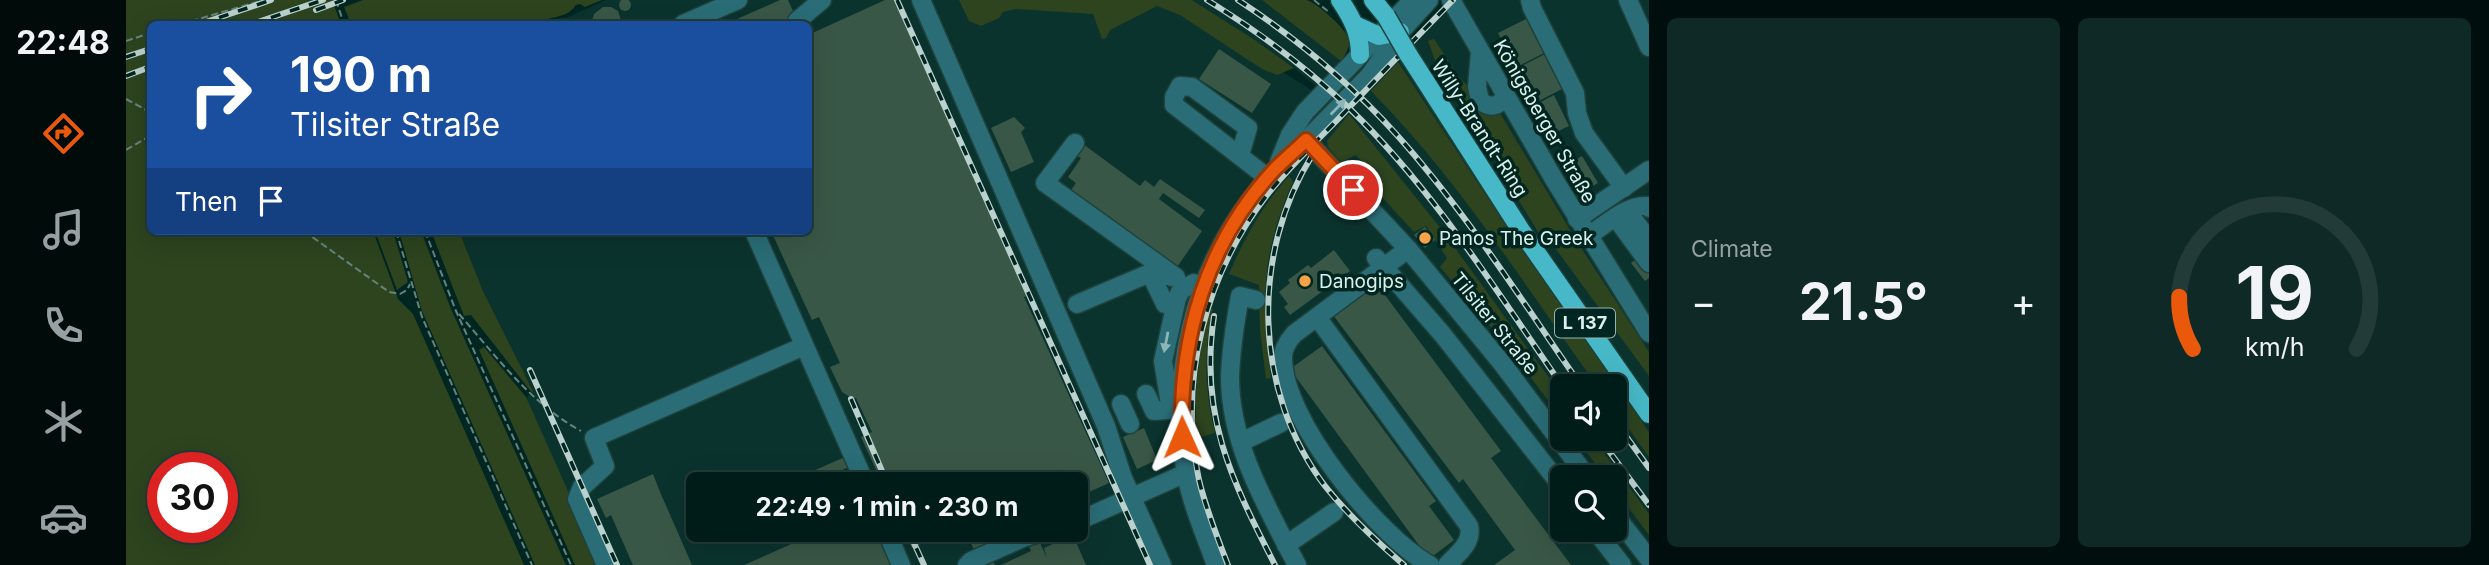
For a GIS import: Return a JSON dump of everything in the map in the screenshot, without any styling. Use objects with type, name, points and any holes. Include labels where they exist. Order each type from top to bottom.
[{"type":"main road","points":[[1340,0],[1355,25],[1360,42],[1360,55]]},
{"type":"main road","name":"Willy-Brandt-Ring","points":[[1373,0],[1384,8],[1408,54],[1522,232],[1649,414]]},
{"type":"main road","points":[[1355,25],[1379,36],[1404,28]]},
{"type":"street","points":[[690,21],[738,0]]},
{"type":"street","points":[[797,21],[822,0]]},
{"type":"street","points":[[921,0],[1106,426],[1132,498],[1162,565]]},
{"type":"street","points":[[1272,173],[1296,126],[1322,94],[1413,0]]},
{"type":"street","points":[[1216,565],[1199,522],[1186,473],[1181,408],[1185,356],[1199,285],[1238,216],[1272,173],[1370,75],[1404,28],[1429,0]]},
{"type":"street","points":[[1530,0],[1574,93],[1584,133],[1624,188]]},
{"type":"street","points":[[1628,0],[1649,47]]},
{"type":"street","points":[[1404,28],[1424,12],[1435,8],[1455,7]]},
{"type":"street","name":"Königsberger Straße","points":[[1455,7],[1480,52],[1477,87],[1480,100],[1490,106],[1496,106],[1505,96],[1577,219],[1648,328]]},
{"type":"street","points":[[1306,140],[1308,117],[1322,94]]},
{"type":"street","name":"Tilsiter Straße","points":[[1306,140],[1408,249],[1479,335],[1578,465]]},
{"type":"street","points":[[1075,143],[1045,183],[1176,277]]},
{"type":"street","points":[[1240,155],[1272,173]]},
{"type":"street","points":[[1577,219],[1649,170]]},
{"type":"street","points":[[1588,236],[1640,205],[1649,208]]},
{"type":"street","points":[[1622,215],[1649,240]]},
{"type":"street","points":[[1622,215],[1649,263]]},
{"type":"street","points":[[756,235],[860,472]]},
{"type":"street","points":[[1408,249],[1380,263],[1294,334],[1284,349],[1284,368],[1309,432],[1333,470],[1388,531],[1430,565]]},
{"type":"street","points":[[1380,263],[1457,353],[1550,471]]},
{"type":"street","points":[[1077,304],[1150,273],[1176,277],[1199,285]]},
{"type":"street","points":[[1150,273],[1165,304],[1174,306]]},
{"type":"street","points":[[1181,408],[1170,404],[1163,375],[1163,360],[1174,306],[1181,290],[1199,285]]},
{"type":"street","points":[[1256,300],[1240,296],[1233,336],[1230,379],[1235,416],[1254,480],[1297,565]]},
{"type":"street","points":[[1317,317],[1469,526],[1471,535],[1467,543],[1447,565]]},
{"type":"street","points":[[1457,353],[1479,335]]},
{"type":"street","points":[[606,565],[577,499],[582,487],[605,467],[594,438],[804,346]]},
{"type":"street","points":[[1146,394],[1154,411],[1181,408]]},
{"type":"street","points":[[1121,404],[1130,424]]},
{"type":"street","points":[[1241,442],[1281,423]]},
{"type":"street","points":[[1088,517],[1186,473]]},
{"type":"street","points":[[1286,545],[1334,512]]},
{"type":"street","points":[[1627,530],[1649,559]]},
{"type":"street","points":[[891,542],[901,565]]},
{"type":"street","points":[[967,565],[1006,542]]},
{"type":"street","points":[[1604,542],[1622,565]]},
{"type":"path","points":[[191,21],[264,0]]},
{"type":"path","points":[[336,0],[343,21]]},
{"type":"path","points":[[126,41],[147,34]]},
{"type":"path","points":[[126,99],[147,110]]},
{"type":"path","points":[[126,150],[147,138]]},
{"type":"path","points":[[310,235],[389,292],[400,294],[407,290],[411,283]]},
{"type":"path","points":[[397,235],[422,317],[532,565]]},
{"type":"path","points":[[427,235],[456,310],[571,565]]},
{"type":"path","points":[[456,310],[534,398],[564,422],[594,438]]},
{"type":"shaded area","points":[[606,0],[1154,0],[1208,26],[1307,87],[1335,115],[1335,102],[1294,68],[1192,0],[1262,0],[1341,60],[1365,85],[1448,0],[1649,0],[1649,565],[600,565],[526,398],[533,391],[483,291],[461,235],[812,235],[812,21],[539,21],[568,17]]},
{"type":"green space","points":[[126,0],[332,0],[340,21],[147,21],[147,235],[374,235],[398,299],[413,314],[524,565],[126,565]]},
{"type":"green space","points":[[363,0],[602,0],[585,7],[576,5],[567,13],[541,21],[350,21],[344,7]]},
{"type":"green space","points":[[959,0],[1192,0],[1294,68],[1277,75],[1262,69],[1180,15],[1157,6],[1110,30],[1106,38],[1102,39],[1093,14],[1016,9],[1003,12],[999,18],[981,26],[969,21]]},
{"type":"green space","points":[[1262,0],[1306,0],[1323,10],[1349,40],[1348,49],[1341,61]]},
{"type":"green space","points":[[1434,39],[1460,78],[1472,90],[1484,112],[1500,113],[1576,240],[1649,352],[1649,376],[1550,241],[1543,240],[1437,66],[1428,41]]},
{"type":"green space","points":[[1398,62],[1514,238],[1609,374],[1589,374],[1462,197],[1434,161],[1371,91]]},
{"type":"green space","points":[[1349,114],[1442,230],[1550,379],[1550,403],[1506,345],[1440,267],[1447,258],[1426,226],[1414,232],[1368,182],[1373,174],[1356,155],[1341,162],[1328,147],[1327,141]]},
{"type":"green space","points":[[1289,176],[1293,182],[1275,232],[1266,278],[1266,325],[1271,378],[1266,379],[1260,330],[1259,285],[1229,274],[1255,222]]},
{"type":"green space","points":[[376,235],[394,235],[408,282],[397,290]]},
{"type":"green space","points":[[400,235],[423,235],[451,309],[566,565],[535,565],[422,311]]},
{"type":"green space","points":[[433,235],[461,235],[483,291],[532,393],[471,315],[464,316]]},
{"type":"green space","points":[[1209,309],[1213,309],[1206,371],[1215,433],[1197,438],[1198,373]]},
{"type":"green space","points":[[484,347],[526,397],[601,565],[575,565],[479,350]]},
{"type":"green space","points":[[1627,400],[1649,432],[1649,457],[1627,427]]},
{"type":"green space","points":[[1586,451],[1603,451],[1613,465],[1596,465]]},
{"type":"green space","points":[[1627,484],[1649,514],[1649,535],[1627,506]]},
{"type":"building","points":[[620,0],[630,0],[630,10],[620,10]]},
{"type":"building","points":[[780,0],[788,0],[798,21],[733,21]]},
{"type":"building","points":[[885,0],[896,0],[1031,294],[1024,297],[1109,483],[1088,493],[1088,472],[877,472],[861,437],[872,432],[856,398],[853,399],[842,392],[830,367],[840,363],[819,317],[812,320],[773,235],[812,235],[812,33]]},
{"type":"building","points":[[603,7],[611,7],[618,11],[621,21],[592,21],[594,14]]},
{"type":"building","points":[[1528,18],[1546,52],[1515,68],[1498,33]]},
{"type":"building","points":[[1219,49],[1271,84],[1252,113],[1199,79]]},
{"type":"building","points":[[1547,53],[1564,88],[1533,104],[1516,69]]},
{"type":"building","points":[[1554,95],[1569,126],[1550,135],[1535,105]]},
{"type":"building","points":[[1014,117],[1025,128],[1021,132],[1034,162],[1011,172],[991,128]]},
{"type":"building","points":[[1083,144],[1140,186],[1145,180],[1154,187],[1160,179],[1205,210],[1199,218],[1163,193],[1159,199],[1202,231],[1175,270],[1069,193],[1076,183],[1068,177],[1081,158],[1075,154]]},
{"type":"building","points":[[1582,156],[1598,183],[1584,191],[1569,163]]},
{"type":"building","name":"Panos The Greek","points":[[1425,227],[1435,240],[1425,248],[1414,235]]},
{"type":"building","points":[[1649,235],[1649,278],[1645,281],[1631,263],[1644,253]]},
{"type":"building","points":[[1334,250],[1350,271],[1290,315],[1284,307],[1288,304],[1279,292],[1290,283],[1288,280],[1308,265],[1311,268]]},
{"type":"building","points":[[1376,283],[1501,451],[1491,458],[1550,537],[1550,542],[1554,542],[1571,565],[1494,565],[1515,550],[1463,479],[1459,483],[1333,315]]},
{"type":"building","points":[[1322,346],[1436,501],[1429,506],[1454,540],[1429,559],[1290,369]]},
{"type":"building","points":[[1144,428],[1157,460],[1137,469],[1123,437]]},
{"type":"building","points":[[845,457],[849,467],[838,472],[811,472]]},
{"type":"building","points":[[653,474],[692,565],[633,565],[611,515],[606,518],[597,499]]},
{"type":"building","points":[[796,542],[883,542],[893,565],[744,565]]},
{"type":"building","points":[[909,542],[925,542],[912,548]]},
{"type":"building","points":[[970,542],[992,542],[985,545],[995,565],[981,565]]},
{"type":"building","points":[[1027,542],[1040,542],[1047,558],[1044,548],[1057,542],[1076,542],[1086,565],[1001,565],[1031,551]]},
{"type":"railway","points":[[209,21],[271,0]]},
{"type":"railway","points":[[261,21],[323,0]]},
{"type":"railway","points":[[316,10],[343,0]]},
{"type":"railway","points":[[897,0],[1150,565]]},
{"type":"railway","points":[[1207,0],[1299,64],[1381,140],[1463,243],[1554,374]]},
{"type":"railway","points":[[1238,0],[1321,62],[1360,96],[1396,134],[1470,226],[1573,374]]},
{"type":"railway","points":[[1228,565],[1202,491],[1193,442],[1195,367],[1213,294],[1227,259],[1245,226],[1267,195],[1453,0]]},
{"type":"railway","points":[[126,57],[147,50]]},
{"type":"railway","points":[[126,76],[147,68]]},
{"type":"railway","points":[[1313,154],[1292,193],[1278,235],[1270,278],[1268,322],[1273,366],[1284,408],[1301,449],[1325,486],[1343,507],[1404,565]]},
{"type":"railway","points":[[1214,316],[1211,385],[1222,445],[1232,475],[1275,565]]},
{"type":"railway","points":[[530,370],[617,565]]},
{"type":"railway","points":[[851,399],[882,472]]},
{"type":"railway","points":[[1627,438],[1649,468]]},
{"type":"railway","points":[[1609,451],[1649,505]]},
{"type":"railway","points":[[913,542],[924,565]]},
{"type":"place","name":"Panos The Greek","points":[[1425,238]]},
{"type":"place","name":"Danogips","points":[[1305,281]]},
{"type":"route","points":[[1182,437],[1182,384],[1191,325],[1211,265],[1238,216],[1276,168],[1306,140],[1353,190]]}]
